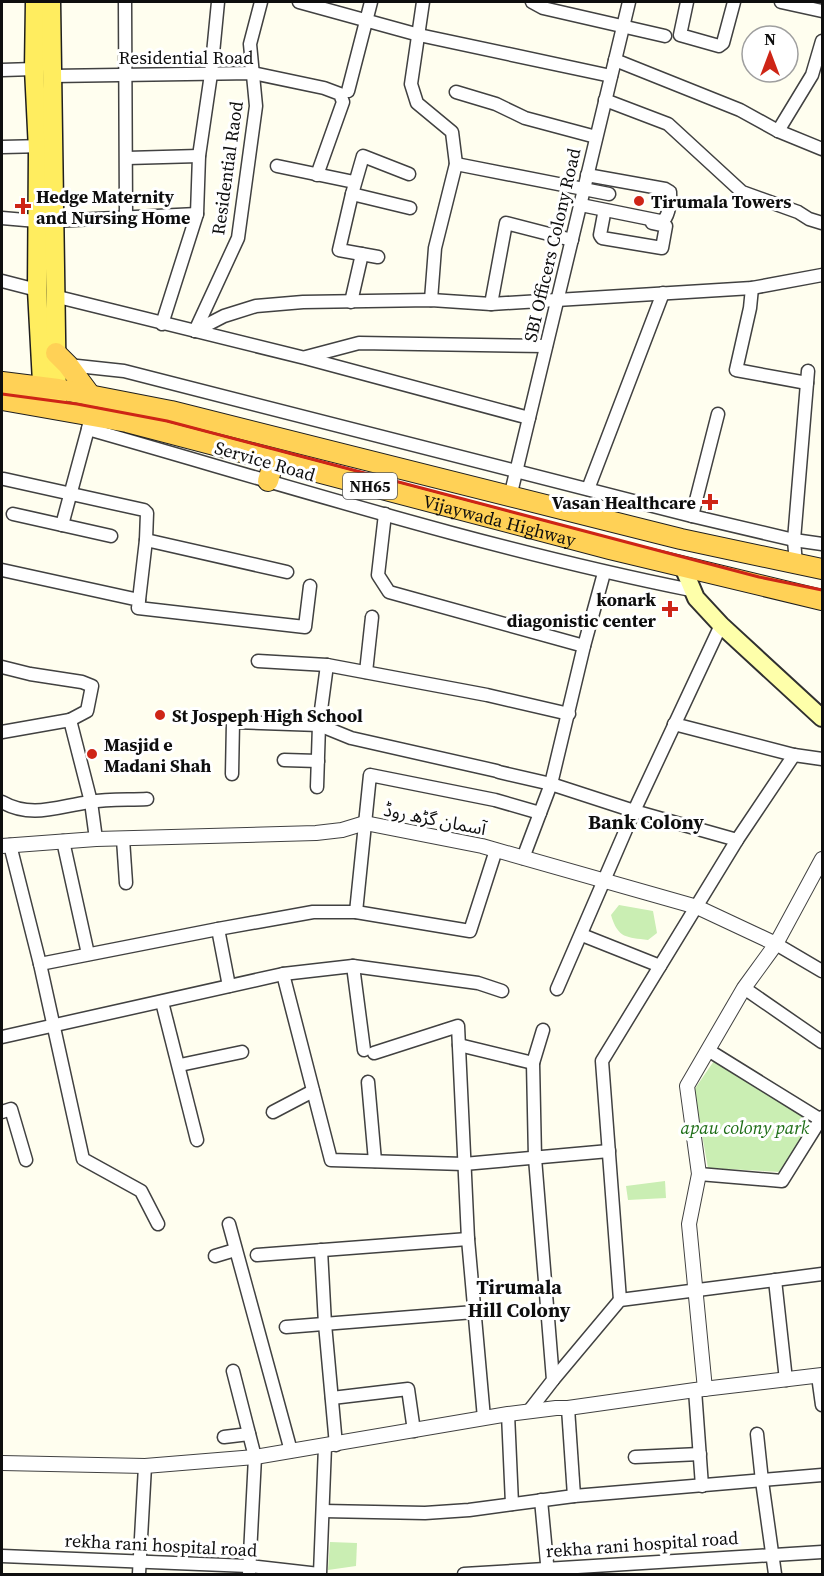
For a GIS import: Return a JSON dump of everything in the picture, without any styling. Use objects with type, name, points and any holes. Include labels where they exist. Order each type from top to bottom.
[{"type":"highway","points":[[62,359],[90,413]]},
{"type":"highway","name":"Vijaywada Highway","points":[[2,382],[90,413],[683,567],[822,600]]},
{"type":"highway","name":"Vijaywada Highway","points":[[2,400],[50,398]]},
{"type":"highway","name":"Vijaywada Highway","points":[[90,413],[171,411],[681,539],[822,569]]},
{"type":"highway","points":[[268,481],[274,460]]},
{"type":"highway","points":[[408,495],[420,474]]},
{"type":"main road","points":[[35,2],[34,69],[45,146]]},
{"type":"main road","points":[[50,398],[62,359],[46,221],[45,146],[52,76],[51,2]]},
{"type":"main road","points":[[46,221],[37,290],[50,398]]},
{"type":"main road","points":[[683,567],[696,598],[721,625],[822,718]]},
{"type":"street","points":[[125,2],[126,218]]},
{"type":"street","name":"Residential Road","points":[[162,324],[197,214],[199,156],[211,74],[218,2]]},
{"type":"street","name":"Residential Raod","points":[[195,332],[238,238],[256,106],[250,44],[261,2]]},
{"type":"street","points":[[299,2],[419,35],[611,76]]},
{"type":"street","points":[[348,91],[371,2]]},
{"type":"street","points":[[423,2],[411,84],[417,103],[452,132],[456,164],[435,248],[431,300]]},
{"type":"street","points":[[532,2],[543,8],[665,36]]},
{"type":"street","name":"SBI Officers Colony Road","points":[[510,496],[629,2]]},
{"type":"street","points":[[687,2],[680,35],[719,46],[723,44],[734,2]]},
{"type":"street","points":[[781,2],[822,11]]},
{"type":"street","points":[[778,131],[817,76],[822,41]]},
{"type":"street","points":[[615,60],[740,110],[778,131],[822,149]]},
{"type":"street","points":[[2,69],[34,69]]},
{"type":"street","name":"Residential Road","points":[[52,76],[253,73],[324,88],[340,94],[343,102],[317,175]]},
{"type":"street","points":[[456,92],[496,104],[525,118],[596,137]]},
{"type":"street","points":[[605,100],[668,124],[742,192],[822,223]]},
{"type":"street","points":[[2,147],[45,146]]},
{"type":"street","points":[[127,158],[199,156]]},
{"type":"street","points":[[378,257],[339,250],[363,156],[409,174]]},
{"type":"street","points":[[456,164],[609,194]]},
{"type":"street","points":[[278,166],[317,175],[410,208]]},
{"type":"street","points":[[587,175],[665,189],[670,192],[667,217],[664,220],[605,212]]},
{"type":"street","points":[[581,207],[605,212],[664,225],[666,228],[663,247],[602,238],[600,235],[605,212],[609,194],[612,179]]},
{"type":"street","points":[[2,218],[46,221],[197,214]]},
{"type":"street","points":[[491,304],[506,223],[572,240]]},
{"type":"street","points":[[351,302],[362,254]]},
{"type":"street","points":[[195,332],[224,316],[256,306],[303,302],[431,300],[491,304],[752,288],[822,275]]},
{"type":"street","points":[[2,281],[37,290]]},
{"type":"street","points":[[752,288],[750,308],[736,370],[807,377],[794,540],[796,564]]},
{"type":"street","points":[[588,489],[663,293]]},
{"type":"street","points":[[54,296],[195,332],[306,357],[529,418]]},
{"type":"street","points":[[306,357],[359,344],[546,346]]},
{"type":"street","points":[[62,359],[124,371],[692,516],[794,540],[822,544]]},
{"type":"street","points":[[63,525],[90,413]]},
{"type":"street","name":"Service Road","points":[[90,413],[268,481],[604,573],[691,590]]},
{"type":"street","points":[[692,516],[718,414]]},
{"type":"street","points":[[4,479],[144,510],[148,515],[138,608],[305,627],[310,586]]},
{"type":"street","points":[[13,514],[111,536]]},
{"type":"street","points":[[385,514],[378,574],[389,592],[584,646]]},
{"type":"street","points":[[146,540],[287,572]]},
{"type":"street","points":[[2,570],[139,600]]},
{"type":"street","points":[[523,858],[551,784],[604,573]]},
{"type":"street","points":[[366,672],[372,617]]},
{"type":"street","points":[[557,989],[634,811],[721,625]]},
{"type":"street","points":[[258,661],[327,665],[487,695],[569,714]]},
{"type":"street","points":[[317,787],[319,725],[327,665]]},
{"type":"street","points":[[2,667],[30,674],[82,681],[92,686],[87,711],[70,720],[2,732]]},
{"type":"street","points":[[70,720],[91,802],[96,839]]},
{"type":"street","points":[[232,774],[233,722],[319,725],[351,738],[551,784],[634,811],[737,840]]},
{"type":"street","points":[[674,724],[794,755],[822,759]]},
{"type":"street","points":[[620,1300],[602,1061],[737,840],[794,755]]},
{"type":"street","points":[[284,760],[318,761]]},
{"type":"street","points":[[356,912],[370,776],[495,800],[540,813]]},
{"type":"street","points":[[2,802],[10,807],[45,812],[91,802],[147,799]]},
{"type":"street","name":"آسمان گڑھ روڈ","points":[[6,845],[96,839],[316,833],[342,830],[365,823],[482,846],[697,907],[776,944]]},
{"type":"street","points":[[123,839],[126,883]]},
{"type":"street","points":[[63,841],[88,954]]},
{"type":"street","points":[[6,845],[40,964],[83,1159],[141,1191],[158,1224]]},
{"type":"street","points":[[40,964],[314,912],[356,912],[470,931],[496,850]]},
{"type":"street","points":[[702,1486],[700,1390],[689,1224],[699,1174],[687,1086],[744,988],[776,944],[822,860]]},
{"type":"street","points":[[218,929],[229,986]]},
{"type":"street","points":[[582,935],[660,966]]},
{"type":"street","points":[[776,944],[822,971]]},
{"type":"street","points":[[2,1037],[283,974],[353,966],[478,982],[502,991]]},
{"type":"street","points":[[353,966],[369,1052],[458,1026],[468,1239],[484,1418]]},
{"type":"street","points":[[283,974],[331,1160],[464,1164],[609,1151]]},
{"type":"street","points":[[744,988],[822,1042]]},
{"type":"street","points":[[162,1002],[180,1065],[197,1140]]},
{"type":"street","points":[[543,1030],[533,1063],[535,1158],[553,1380]]},
{"type":"street","points":[[459,1045],[533,1063]]},
{"type":"street","points":[[699,1174],[782,1181],[822,1119],[708,1050]]},
{"type":"street","points":[[180,1065],[242,1052]]},
{"type":"street","points":[[368,1082],[375,1161]]},
{"type":"street","points":[[273,1112],[313,1091]]},
{"type":"street","points":[[2,1112],[11,1109],[26,1160]]},
{"type":"street","points":[[229,1224],[291,1451]]},
{"type":"street","points":[[257,1255],[468,1239]]},
{"type":"street","points":[[215,1256],[235,1250]]},
{"type":"street","points":[[319,1575],[322,1511],[331,1445],[332,1398],[321,1250]]},
{"type":"street","points":[[529,1411],[620,1300],[822,1274]]},
{"type":"street","points":[[775,1280],[786,1380]]},
{"type":"street","points":[[286,1328],[474,1312]]},
{"type":"street","points":[[233,1371],[255,1457],[249,1570]]},
{"type":"street","points":[[2,1463],[145,1466],[255,1457],[508,1414],[820,1376],[822,1405]]},
{"type":"street","points":[[332,1398],[408,1389],[414,1431]]},
{"type":"street","points":[[568,1408],[574,1496]]},
{"type":"street","points":[[508,1414],[513,1504]]},
{"type":"street","points":[[224,1437],[249,1434]]},
{"type":"street","points":[[757,1434],[776,1575]]},
{"type":"street","points":[[635,1457],[700,1454]]},
{"type":"street","points":[[139,1575],[145,1466]]},
{"type":"street","points":[[322,1511],[425,1513],[469,1510],[574,1496],[822,1475]]},
{"type":"street","points":[[541,1500],[548,1571]]},
{"type":"street","name":"rekha rani hospital road","points":[[464,1575],[622,1569],[774,1554],[822,1552]]},
{"type":"street","name":"rekha rani hospital road","points":[[2,1557],[140,1561],[319,1575]]},
{"type":"green space","points":[[619,905],[653,911],[657,933],[648,940],[620,933],[611,915]]},
{"type":"green space","name":"apau colony park","points":[[716,1058],[814,1121],[781,1172],[708,1168],[694,1090]]},
{"type":"green space","points":[[665,1181],[666,1198],[628,1200],[626,1186]]},
{"type":"green space","points":[[330,1542],[357,1543],[356,1566],[328,1570]]},
{"type":"railway","points":[[2,394],[77,404],[167,421],[759,577],[822,590]]},
{"type":"place","name":"Tirumala Towers","points":[[639,201]]},
{"type":"place","name":"Hedge Maternity and Nursing Home","points":[[23,206]]},
{"type":"place","name":"Vasan Healthcare","points":[[710,502]]},
{"type":"place","name":"konark diagonistic center","points":[[670,609]]},
{"type":"place","name":"St Jospeph High School","points":[[160,715]]},
{"type":"place","name":"Masjid e Madani Shah","points":[[92,754]]},
{"type":"district","name":"Bank Colony","points":[[646,822]]},
{"type":"district","name":"Tirumala Hill Colony","points":[[519,1298]]}]
